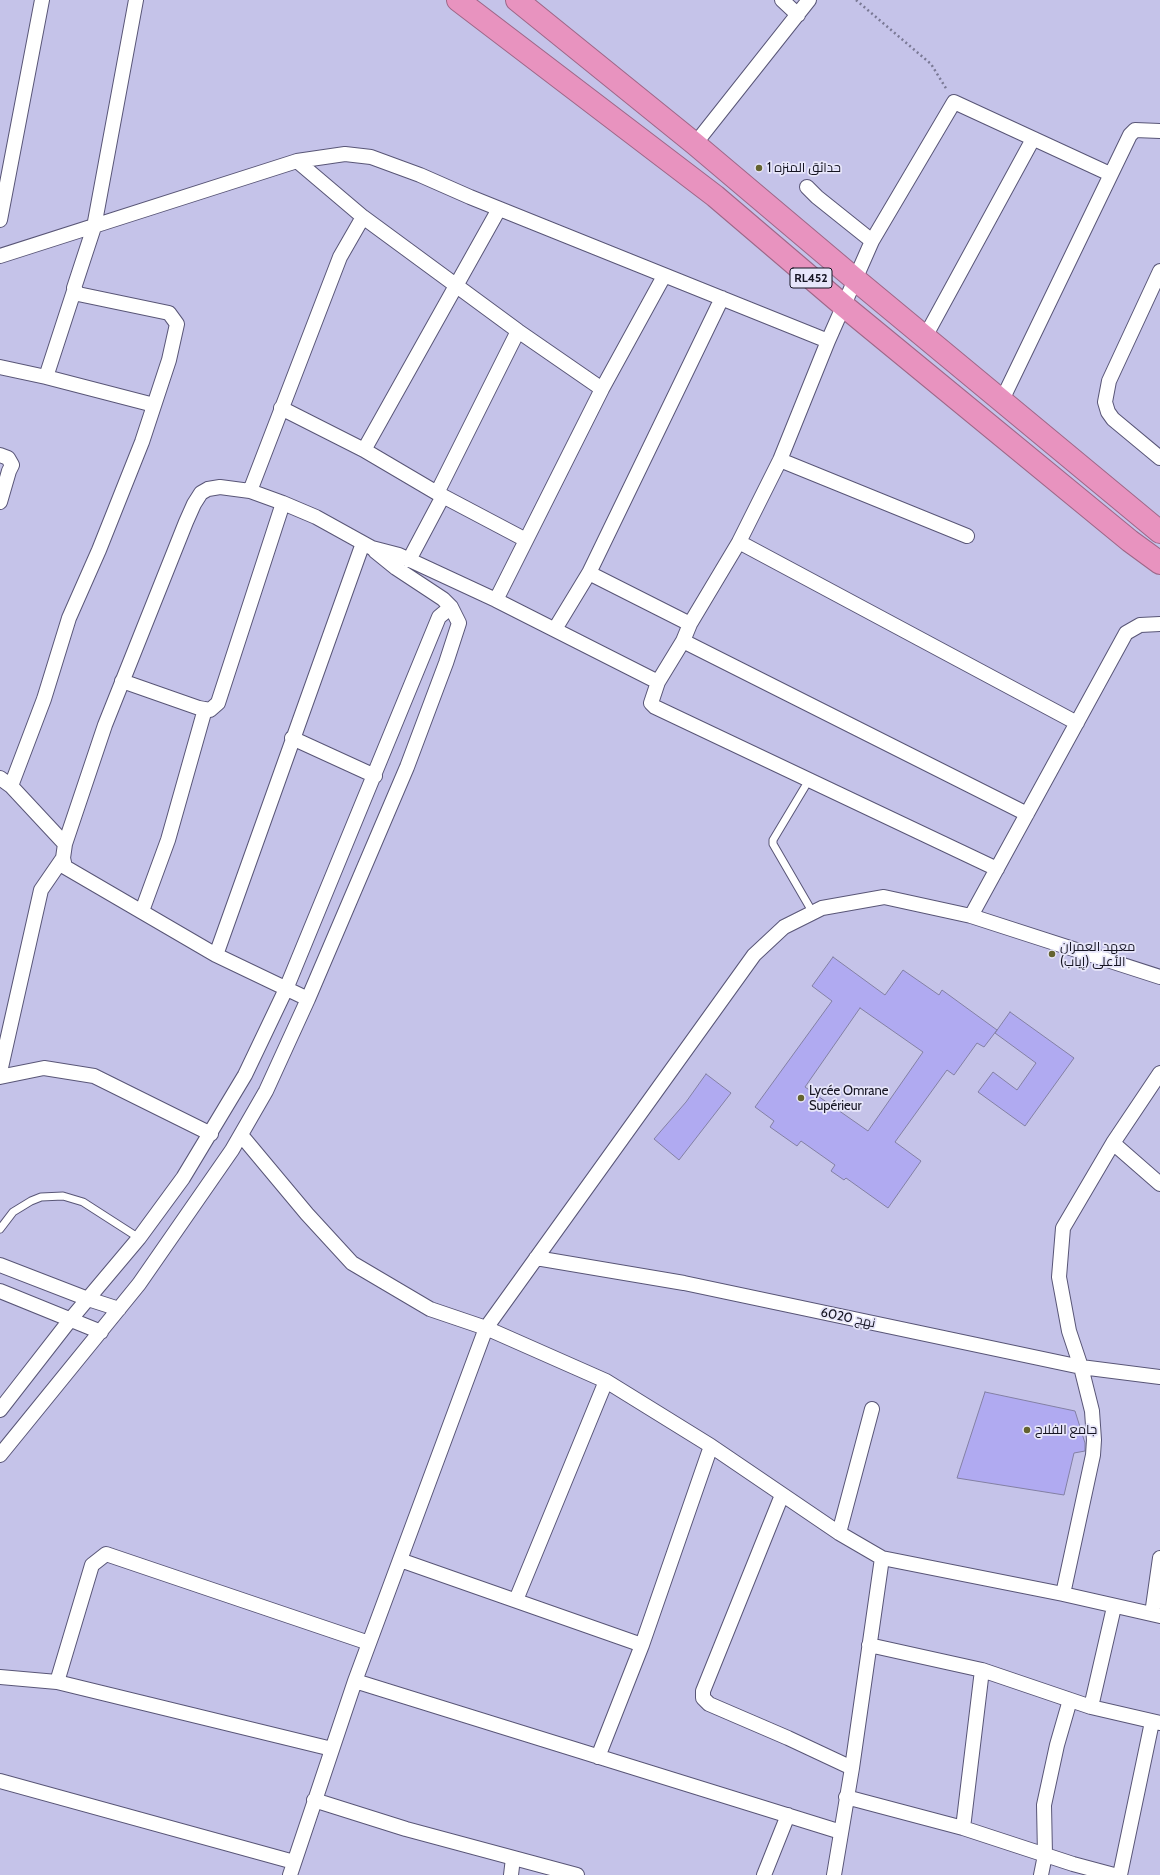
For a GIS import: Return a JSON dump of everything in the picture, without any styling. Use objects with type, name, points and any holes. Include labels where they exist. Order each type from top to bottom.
[{"type":"highway","name":"RL452","points":[[458,0],[715,196],[844,306],[1130,541],[1160,563]]},
{"type":"highway","name":"RL452","points":[[520,2],[695,144],[925,337],[1158,526]]},
{"type":"street","points":[[0,220],[42,0]]},
{"type":"street","points":[[46,377],[94,227],[136,0]]},
{"type":"street","points":[[782,0],[798,15]]},
{"type":"street","points":[[695,144],[809,0]]},
{"type":"street","points":[[997,869],[653,706],[651,703],[658,682],[683,641],[690,624],[739,542],[780,460],[828,341],[872,241],[954,102],[1110,174]]},
{"type":"street","points":[[1002,400],[1130,135],[1135,130],[1160,131]]},
{"type":"street","points":[[925,337],[1033,139]]},
{"type":"street","points":[[0,256],[297,161],[345,154],[371,157],[420,175],[499,209],[828,341]]},
{"type":"street","points":[[297,161],[363,217],[455,286],[602,388]]},
{"type":"street","points":[[807,187],[817,197],[872,241]]},
{"type":"street","points":[[364,450],[499,209]]},
{"type":"street","points":[[250,491],[340,257],[363,217]]},
{"type":"street","points":[[1160,271],[1109,382],[1105,402],[1108,412],[1114,419],[1160,458]]},
{"type":"street","points":[[496,600],[602,388],[664,276]]},
{"type":"street","points":[[65,844],[5,782],[44,699],[69,618],[108,529],[142,442],[169,360],[177,324],[169,313],[78,294],[74,291]]},
{"type":"street","points":[[555,629],[589,574],[722,298]]},
{"type":"street","points":[[409,560],[518,331]]},
{"type":"street","points":[[0,367],[46,377],[154,405]]},
{"type":"street","points":[[281,408],[364,450],[440,495],[526,540]]},
{"type":"street","points":[[0,455],[8,458],[12,465],[9,470],[0,502]]},
{"type":"street","points":[[780,460],[967,536]]},
{"type":"street","points":[[0,1455],[120,1309],[201,1197],[241,1135],[266,1091],[308,999],[407,767],[446,663],[459,623],[451,607],[443,599],[396,568],[368,545],[316,516],[250,491],[220,487],[208,489],[201,493],[194,504],[104,725],[65,844],[63,858],[65,867],[216,955],[308,999]]},
{"type":"street","points":[[122,681],[205,709],[210,710],[218,703],[283,503]]},
{"type":"street","points":[[739,542],[1077,723]]},
{"type":"street","points":[[368,545],[399,555],[496,600],[658,682]]},
{"type":"street","points":[[216,955],[292,738],[368,545]]},
{"type":"street","points":[[589,574],[690,624]]},
{"type":"street","points":[[0,1410],[70,1320],[139,1238],[183,1178],[211,1134],[245,1075],[286,989],[375,776],[439,617],[451,607]]},
{"type":"street","points":[[971,916],[1126,633],[1140,625],[1160,624]]},
{"type":"street","points":[[683,641],[1027,814]]},
{"type":"street","points":[[142,911],[168,840],[205,709]]},
{"type":"street","points":[[292,738],[375,776]]},
{"type":"street","points":[[0,1072],[41,890],[63,858]]},
{"type":"street","points":[[0,1781],[292,1868],[355,1681],[486,1328],[754,955],[784,927],[822,908],[884,897],[971,916],[1160,977]]},
{"type":"street","points":[[0,1077],[44,1068],[94,1076],[211,1134]]},
{"type":"street","points":[[1063,1594],[1093,1455],[1092,1411],[1081,1366],[1069,1332],[1058,1277],[1063,1228],[1113,1143],[1160,1073]]},
{"type":"street","points":[[241,1135],[307,1214],[352,1263],[430,1309],[486,1328],[606,1381],[711,1446],[839,1533],[882,1558],[1063,1594],[1114,1607],[1156,1615],[1160,1558]]},
{"type":"street","points":[[1113,1143],[1160,1184]]},
{"type":"street","name":"نهج 6020","points":[[536,1258],[684,1283],[1081,1366],[1160,1377]]},
{"type":"street","points":[[0,1265],[88,1299],[120,1309]]},
{"type":"street","points":[[0,1291],[101,1332]]},
{"type":"street","points":[[516,1600],[606,1381]]},
{"type":"street","points":[[839,1533],[872,1409]]},
{"type":"street","points":[[598,1757],[642,1645],[711,1446]]},
{"type":"street","points":[[782,1495],[703,1691],[703,1698],[709,1704],[788,1738],[852,1768]]},
{"type":"street","points":[[57,1682],[92,1565],[106,1554],[369,1643]]},
{"type":"street","points":[[834,1875],[852,1768],[882,1558]]},
{"type":"street","points":[[400,1560],[642,1645]]},
{"type":"street","points":[[1091,1707],[1114,1607]]},
{"type":"street","points":[[869,1645],[982,1670],[1091,1707],[1156,1722],[1120,1875]]},
{"type":"street","points":[[963,1828],[982,1670]]},
{"type":"street","points":[[0,1678],[57,1682],[332,1749]]},
{"type":"street","points":[[355,1681],[841,1832]]},
{"type":"street","points":[[1041,1875],[1045,1854],[1044,1805],[1057,1745],[1070,1700]]},
{"type":"street","points":[[846,1797],[963,1828],[1114,1875]]},
{"type":"street","points":[[314,1800],[406,1829],[577,1875]]},
{"type":"street","points":[[764,1875],[788,1815]]},
{"type":"street","points":[[511,1875],[513,1858]]},
{"type":"lane","points":[[809,780],[773,840],[773,844],[813,913]]},
{"type":"lane","points":[[0,1229],[13,1212],[26,1204],[41,1198],[63,1196],[83,1202],[139,1238]]},
{"type":"path","points":[[856,0],[931,64],[954,102]]},
{"type":"building","points":[[833,957],[885,995],[903,970],[939,995],[942,990],[997,1030],[984,1047],[977,1043],[954,1075],[947,1070],[895,1142],[921,1161],[888,1208],[846,1178],[844,1180],[831,1171],[835,1165],[801,1141],[797,1146],[770,1127],[774,1121],[755,1107],[832,1001],[812,986]],"holes":[[[860,1008],[923,1052],[868,1131],[805,1087]]]},
{"type":"building","points":[[1010,1012],[1074,1058],[1025,1126],[978,1092],[993,1072],[1017,1090],[1036,1063],[995,1033]]},
{"type":"building","points":[[706,1074],[731,1093],[679,1160],[654,1139],[686,1102]]},
{"type":"building","name":"جامع الفلاح","points":[[985,1392],[1075,1411],[1085,1443],[1085,1451],[1074,1453],[1064,1495],[957,1478]]},
{"type":"place","name":"حدائق المنزه 1","points":[[759,168]]},
{"type":"place","name":"معهد العمران الأعلى (إياب)","points":[[1052,954]]},
{"type":"place","name":"Lycée Omrane Supérieur","points":[[801,1098]]},
{"type":"place","name":"جامع الفلاح","points":[[1027,1430]]}]
